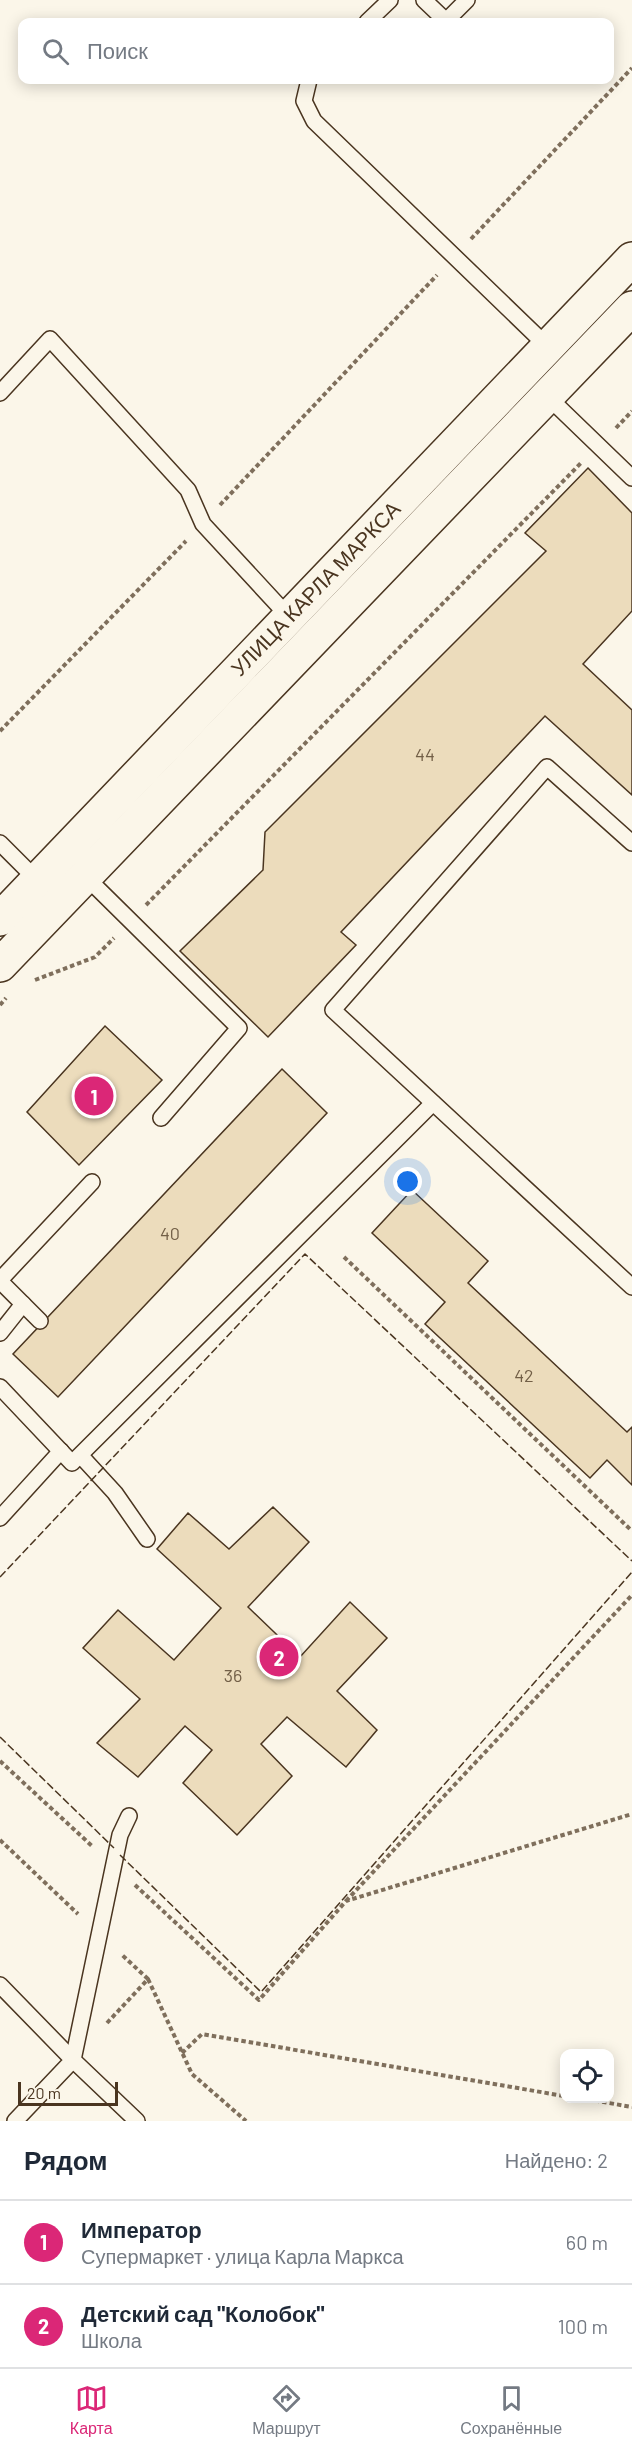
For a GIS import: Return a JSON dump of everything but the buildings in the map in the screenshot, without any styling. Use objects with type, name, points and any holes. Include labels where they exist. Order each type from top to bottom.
[{"type":"street","name":"УЛИЦА КАРЛА МАРКСА","points":[[0,919],[632,259]]},
{"type":"street","name":"УЛИЦА КАРЛА МАРКСА","points":[[6,979],[85,876],[632,308]]},
{"type":"lane","points":[[371,18],[390,0]]},
{"type":"lane","points":[[424,0],[443,18]]},
{"type":"lane","points":[[449,18],[466,0]]},
{"type":"lane","points":[[308,84],[304,101],[314,121],[548,347]]},
{"type":"lane","points":[[0,393],[50,339],[188,490],[203,524],[289,617]]},
{"type":"lane","points":[[546,395],[632,478]]},
{"type":"lane","points":[[632,843],[547,766],[333,1010],[632,1287]]},
{"type":"lane","points":[[0,843],[37,880]]},
{"type":"lane","points":[[85,876],[239,1028],[161,1118]]},
{"type":"lane","points":[[0,1387],[72,1463],[433,1103]]},
{"type":"lane","points":[[40,1321],[0,1281],[92,1182]]},
{"type":"lane","points":[[0,1333],[24,1304]]},
{"type":"lane","points":[[0,1518],[61,1451]]},
{"type":"lane","points":[[81,1456],[115,1492],[147,1539]]},
{"type":"lane","points":[[15,2121],[73,2060],[113,1865],[120,1835],[129,1816]]},
{"type":"lane","points":[[0,1985],[137,2121]]},
{"type":"path","points":[[0,731],[203,524],[632,68]]},
{"type":"path","points":[[29,982],[95,957],[599,444]]},
{"type":"path","points":[[0,1005],[6,979]]},
{"type":"path","points":[[344,1257],[632,1531]]},
{"type":"path","points":[[0,1761],[260,2000],[346,1901],[632,1595]]},
{"type":"path","points":[[346,1901],[632,1814]]},
{"type":"path","points":[[148,1979],[192,2074],[246,2121]]},
{"type":"path","points":[[182,2053],[202,2034],[560,2095]]},
{"type":"path","points":[[609,2103],[632,2107]]},
{"type":"fence","points":[[0,1577],[305,1254],[632,1561]]},
{"type":"fence","points":[[120,1855],[261,1992],[632,1572]]},
{"type":"fence","points":[[0,1737],[114,1848]]},
{"type":"place","name":"Император","points":[[94,1096]]},
{"type":"place","name":"Детский сад \"Колобок\"","points":[[279,1657]]}]
